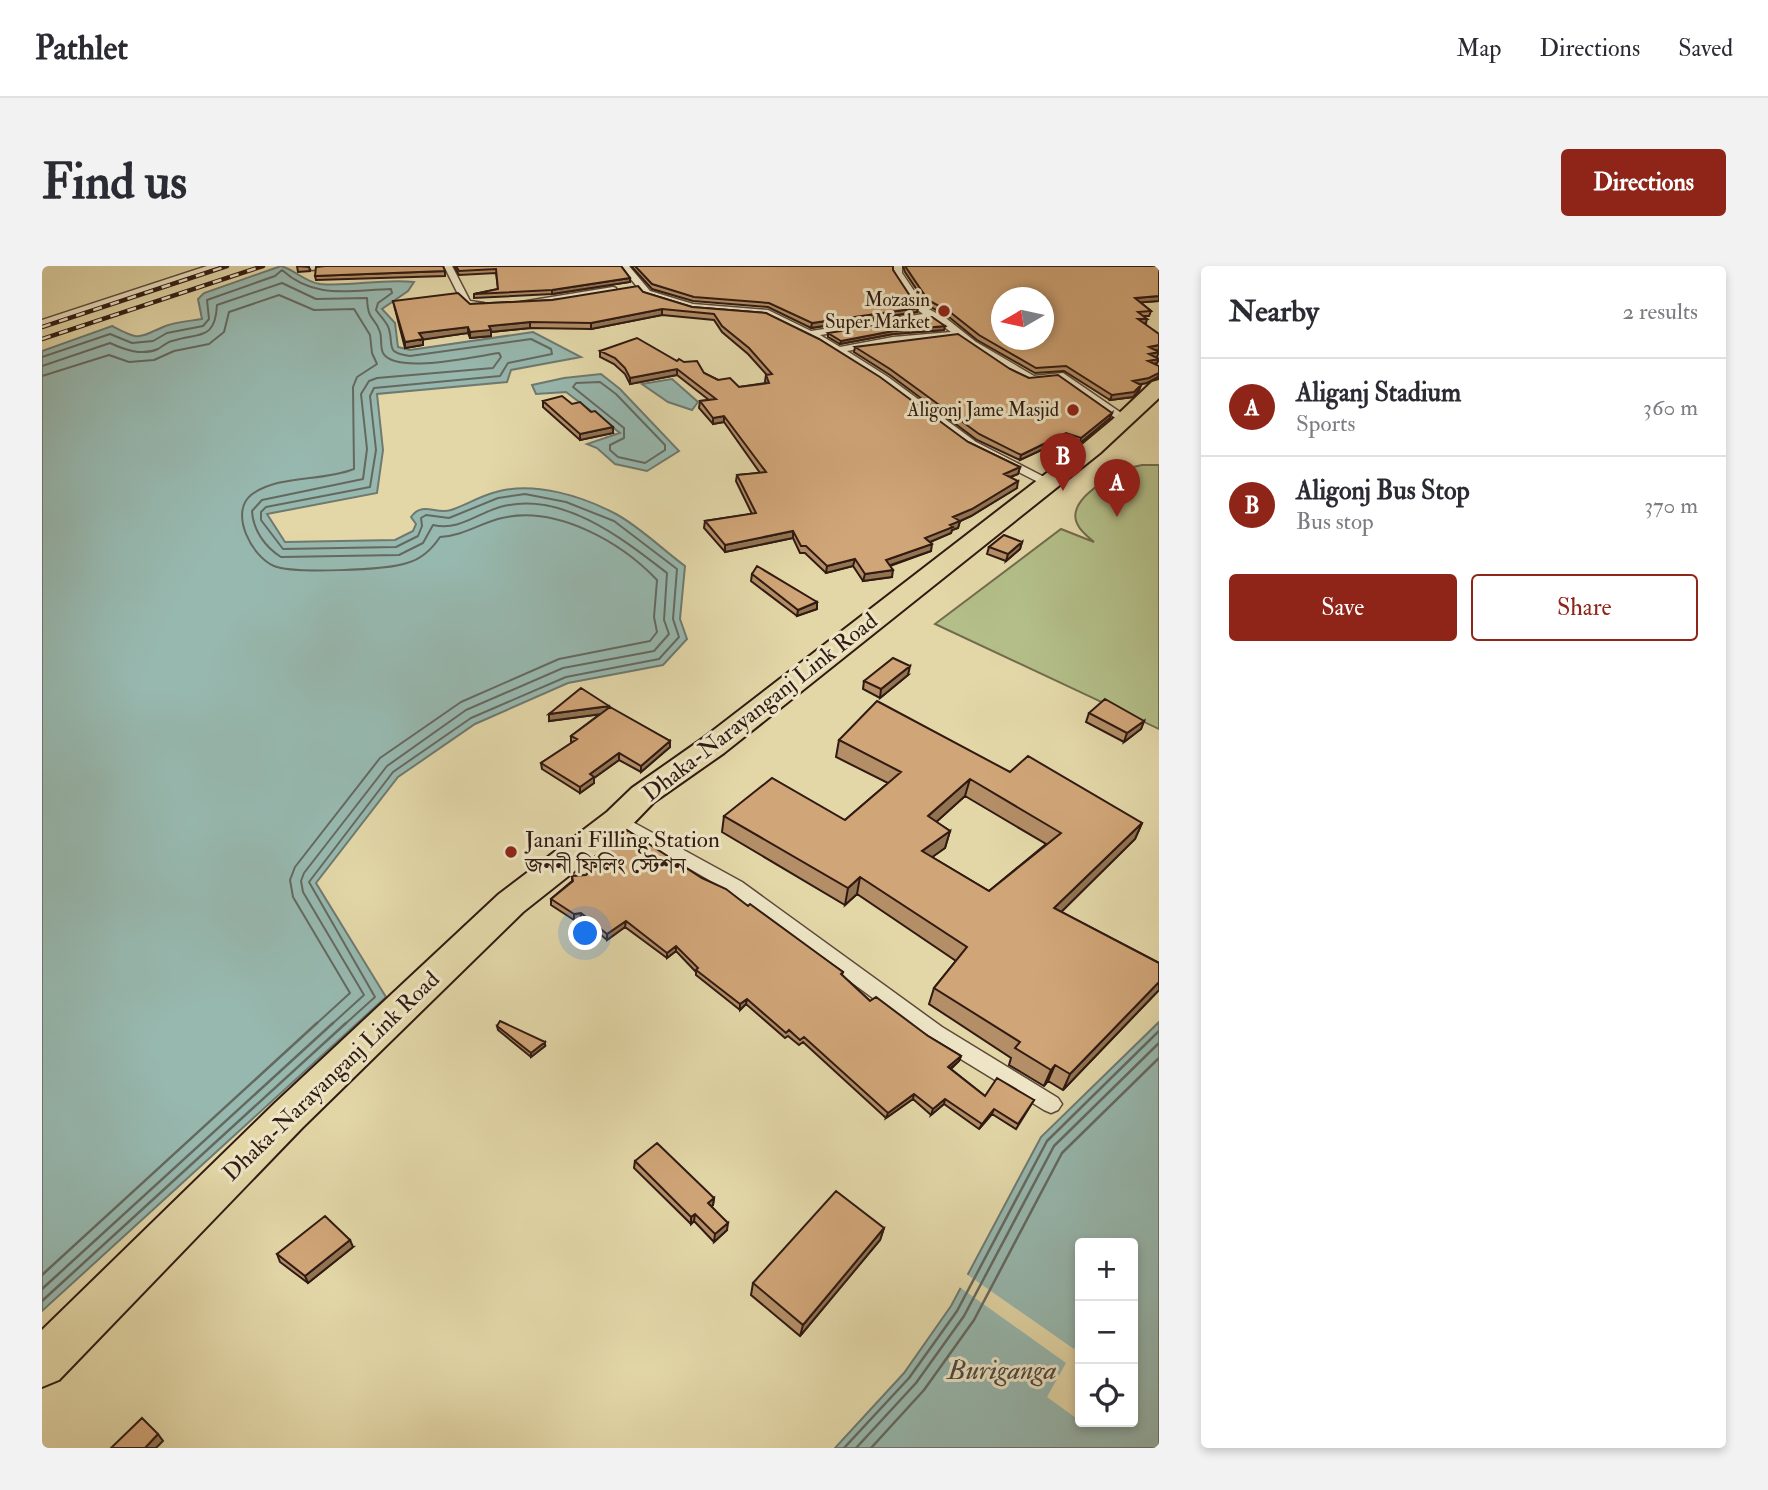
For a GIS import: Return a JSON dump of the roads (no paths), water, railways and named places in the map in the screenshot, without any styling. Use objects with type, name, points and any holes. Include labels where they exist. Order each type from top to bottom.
[{"type":"highway","name":"Dhaka-Narayanganj Link Road","points":[[42,1363],[288,1116],[511,904],[618,820],[643,795],[713,746],[1127,421],[1159,386]]},
{"type":"street","points":[[42,323],[216,266]]},
{"type":"street","points":[[312,267],[332,266]]},
{"type":"street","points":[[448,266],[467,304],[493,305]]},
{"type":"street","points":[[624,266],[647,293],[692,307],[768,313],[810,334],[884,379],[972,444],[1048,482]]},
{"type":"street","points":[[898,266],[898,273],[922,309],[1014,370],[1033,379],[1059,375],[1127,421]]},
{"type":"street","points":[[520,303],[640,286]]},
{"type":"street","points":[[810,334],[933,315]]},
{"type":"street","points":[[838,350],[893,340],[960,334]]},
{"type":"street","points":[[618,820],[736,887],[934,1033],[1051,1104]]},
{"type":"water","points":[[281,266],[320,284],[414,282],[408,291],[382,309],[395,323],[398,347],[410,350],[533,332],[581,357],[511,370],[507,382],[377,394],[383,450],[377,493],[267,514],[285,542],[395,540],[413,531],[416,524],[411,517],[420,510],[451,510],[490,494],[511,489],[558,492],[588,501],[625,519],[685,566],[680,619],[687,639],[663,665],[568,683],[475,724],[398,777],[316,883],[386,997],[42,1311],[42,351],[112,326],[138,336],[172,324],[202,319],[198,299],[204,293]]},
{"type":"water","points":[[601,374],[620,389],[679,451],[647,471],[615,464],[597,448],[587,444],[620,433],[566,392],[536,394],[532,385]]},
{"type":"water","points":[[672,379],[698,402],[692,410],[668,402],[642,384]]},
{"type":"water","name":"Buriganga","points":[[1159,1022],[1159,1448],[835,1448],[904,1373],[951,1306],[1041,1137]]},
{"type":"railway","points":[[42,327],[227,266]]},
{"type":"railway","points":[[42,339],[263,266]]},
{"type":"place","name":"Mozasin Super Market","points":[[944,311]]},
{"type":"place","name":"Aligonj Jame Masjid","points":[[1073,410]]},
{"type":"place","name":"Aligonj Bus Stop","points":[[1063,491]]},
{"type":"place","name":"Aliganj Stadium","points":[[1117,517]]},
{"type":"place","name":"Janani Filling Station জননী ফিলিং স্টেশন","points":[[511,852]]}]
